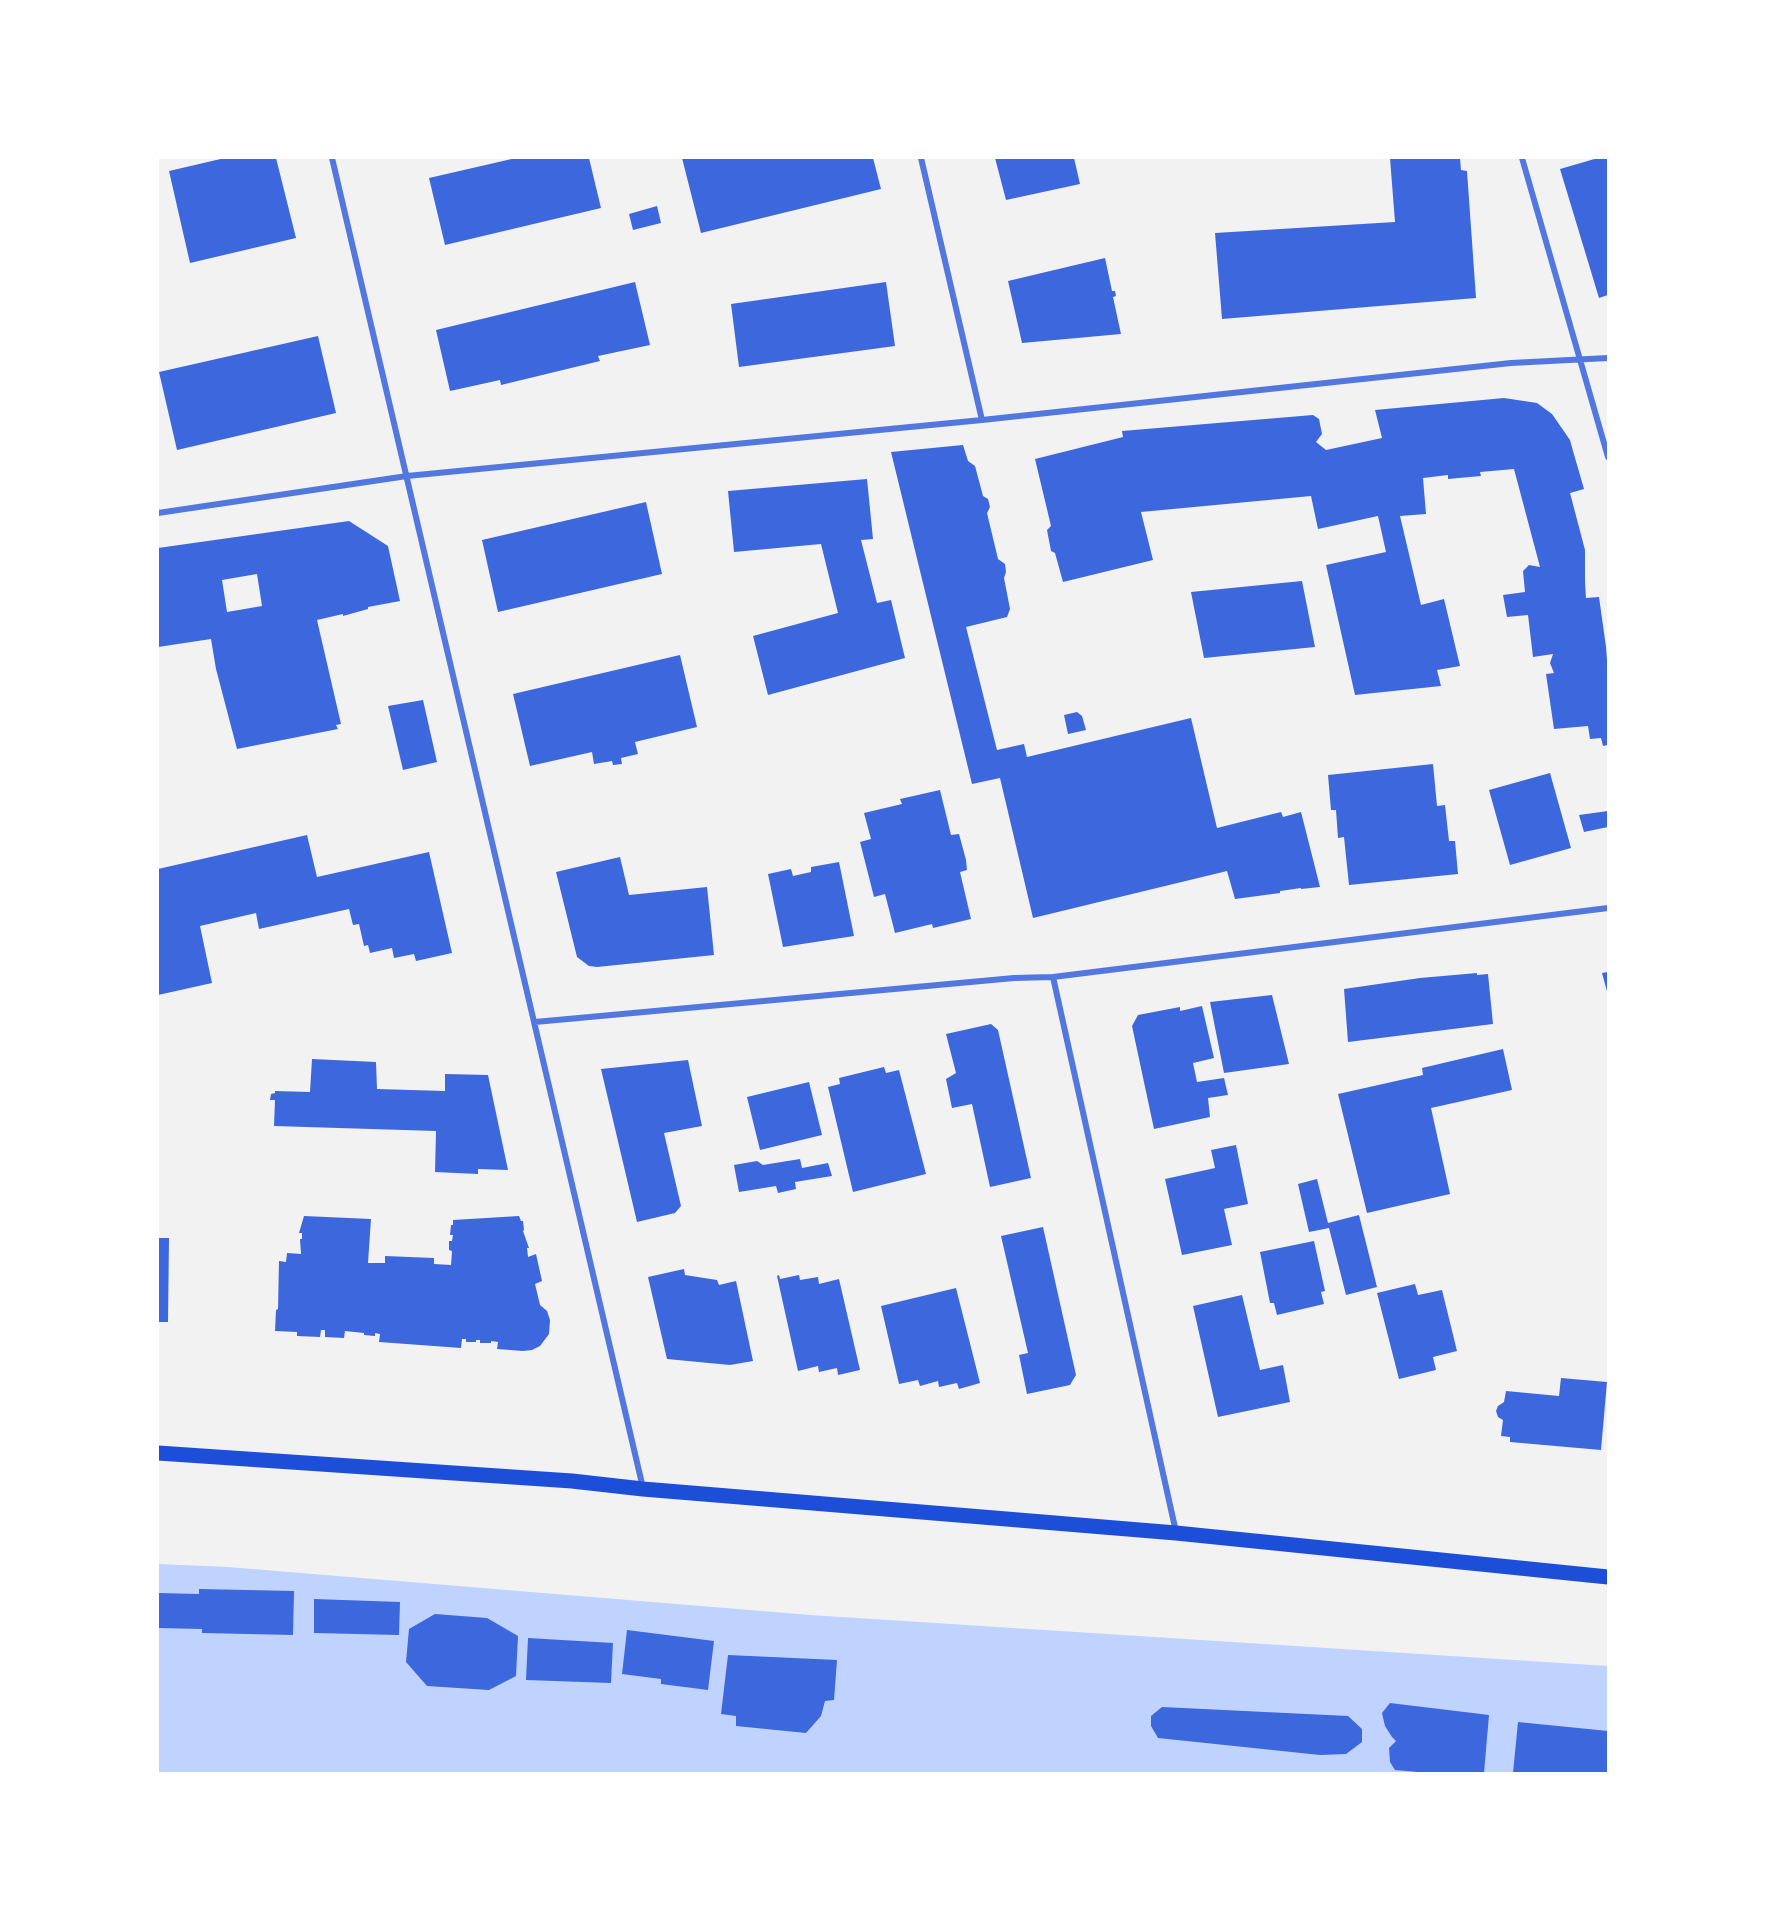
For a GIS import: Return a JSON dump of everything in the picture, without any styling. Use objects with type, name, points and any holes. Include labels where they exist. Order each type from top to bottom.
[{"type":"main road","points":[[158,1454],[572,1481],[643,1489],[1176,1533],[1608,1577]]},
{"type":"street","points":[[332,158],[643,1489]]},
{"type":"street","points":[[921,158],[982,420]]},
{"type":"street","points":[[1522,158],[1608,457]]},
{"type":"street","points":[[158,513],[407,476],[982,420],[1511,363],[1608,358]]},
{"type":"street","points":[[535,1022],[1014,978],[1053,977],[1608,909]]},
{"type":"street","points":[[1053,977],[1176,1533]]},
{"type":"water","points":[[158,1564],[228,1567],[810,1615],[1608,1666],[1608,1773],[158,1774]]},
{"type":"building","points":[[225,158],[276,158],[296,238],[190,263],[169,171]]},
{"type":"building","points":[[516,158],[589,158],[601,208],[445,245],[429,178]]},
{"type":"building","points":[[682,158],[873,158],[881,189],[701,233]]},
{"type":"building","points":[[995,158],[1074,158],[1080,184],[1006,200]]},
{"type":"building","points":[[1390,158],[1460,158],[1461,170],[1467,171],[1476,298],[1222,319],[1215,233],[1395,222]]},
{"type":"building","points":[[1598,158],[1608,158],[1608,295],[1599,298],[1560,169]]},
{"type":"building","points":[[657,206],[661,223],[633,230],[629,214]]},
{"type":"building","points":[[1105,258],[1112,291],[1115,291],[1116,296],[1113,297],[1121,334],[1022,343],[1008,281]]},
{"type":"building","points":[[635,282],[650,345],[598,356],[600,361],[501,385],[500,380],[450,391],[436,330]]},
{"type":"building","points":[[886,282],[895,346],[739,367],[731,304]]},
{"type":"building","points":[[318,336],[336,413],[177,450],[159,372]]},
{"type":"building","points":[[1504,398],[1537,403],[1552,414],[1570,440],[1584,489],[1570,493],[1585,550],[1586,598],[1599,597],[1606,647],[1608,745],[1603,746],[1601,738],[1590,739],[1588,726],[1554,729],[1546,674],[1554,673],[1550,663],[1553,654],[1533,657],[1528,615],[1507,617],[1503,595],[1525,592],[1523,571],[1529,565],[1540,567],[1514,469],[1480,472],[1481,476],[1448,479],[1448,475],[1423,478],[1426,514],[1400,516],[1421,605],[1444,599],[1460,666],[1437,670],[1441,686],[1355,695],[1326,565],[1386,552],[1378,516],[1318,529],[1311,496],[1141,512],[1153,560],[1063,582],[1055,553],[1051,551],[1047,530],[1051,526],[1035,459],[1123,437],[1122,431],[1313,415],[1319,419],[1322,434],[1316,442],[1326,450],[1382,438],[1375,410]]},
{"type":"building","points":[[963,445],[968,461],[975,466],[983,496],[988,499],[990,507],[987,513],[998,559],[1005,564],[1006,572],[1004,578],[1010,609],[1007,617],[966,627],[997,750],[1024,744],[1027,757],[1191,718],[1217,828],[1281,812],[1283,817],[1301,812],[1320,887],[1235,899],[1227,871],[1033,918],[1000,778],[972,784],[891,452]]},
{"type":"building","points":[[867,479],[873,539],[861,540],[877,603],[891,600],[905,658],[768,695],[753,636],[838,613],[821,544],[734,552],[728,491]]},
{"type":"building","points":[[646,502],[662,574],[498,612],[482,540]]},
{"type":"building","points":[[349,521],[388,546],[400,601],[368,607],[368,609],[343,616],[343,614],[317,620],[341,724],[336,725],[338,729],[237,749],[216,669],[211,639],[158,647],[158,548]],"holes":[[[257,574],[262,606],[227,612],[222,580]]]},
{"type":"building","points":[[1302,581],[1315,647],[1204,658],[1191,592]]},
{"type":"building","points":[[680,655],[697,727],[635,742],[638,754],[621,758],[622,764],[613,765],[612,761],[594,764],[592,752],[530,766],[513,694]]},
{"type":"building","points":[[423,700],[437,762],[403,770],[388,706]]},
{"type":"building","points":[[1077,712],[1082,716],[1086,730],[1068,734],[1064,715]]},
{"type":"building","points":[[1433,764],[1437,806],[1445,805],[1449,841],[1455,841],[1458,874],[1349,885],[1344,837],[1338,838],[1336,810],[1331,810],[1328,775]]},
{"type":"building","points":[[1550,773],[1571,848],[1510,865],[1489,790]]},
{"type":"building","points":[[940,790],[951,835],[959,834],[966,860],[967,870],[960,872],[971,919],[933,928],[932,924],[895,933],[885,894],[874,897],[860,842],[871,839],[864,813],[902,804],[900,799]]},
{"type":"building","points":[[1608,811],[1608,827],[1584,832],[1579,815]]},
{"type":"building","points":[[307,835],[317,877],[429,852],[452,953],[416,961],[414,954],[394,958],[392,948],[370,953],[368,945],[364,946],[359,924],[353,925],[349,909],[259,929],[256,913],[200,926],[212,983],[158,995],[158,869]]},
{"type":"building","points":[[620,857],[629,895],[707,887],[714,955],[597,967],[589,966],[577,957],[556,872]]},
{"type":"building","points":[[839,862],[854,936],[783,947],[768,874],[791,869],[793,876],[811,872],[811,867]]},
{"type":"building","points":[[1608,972],[1608,995],[1602,973]]},
{"type":"building","points":[[1477,973],[1477,975],[1488,974],[1493,1024],[1348,1042],[1344,989],[1420,978]]},
{"type":"building","points":[[1272,995],[1289,1064],[1224,1073],[1210,1002]]},
{"type":"building","points":[[1202,1006],[1214,1058],[1193,1063],[1197,1082],[1224,1078],[1228,1095],[1208,1098],[1210,1117],[1154,1129],[1132,1026],[1138,1015],[1180,1007],[1180,1011]]},
{"type":"building","points":[[991,1024],[998,1030],[1031,1178],[990,1187],[972,1104],[952,1108],[946,1079],[956,1073],[946,1034]]},
{"type":"building","points":[[1503,1049],[1512,1090],[1431,1108],[1450,1194],[1367,1213],[1338,1094],[1423,1075],[1422,1068]]},
{"type":"building","points":[[312,1059],[376,1062],[377,1089],[445,1091],[445,1074],[488,1075],[508,1170],[478,1169],[478,1174],[435,1172],[436,1131],[274,1126],[275,1100],[270,1100],[271,1094],[275,1091],[310,1092]]},
{"type":"building","points":[[688,1060],[702,1126],[664,1133],[681,1206],[675,1213],[637,1222],[601,1069]]},
{"type":"building","points":[[884,1067],[886,1073],[899,1070],[926,1174],[853,1192],[828,1087],[840,1084],[839,1078]]},
{"type":"building","points":[[809,1082],[822,1135],[760,1150],[747,1097]]},
{"type":"building","points":[[1236,1145],[1248,1204],[1224,1209],[1232,1245],[1182,1255],[1165,1179],[1215,1168],[1211,1150]]},
{"type":"building","points":[[800,1159],[802,1168],[828,1163],[832,1176],[795,1182],[796,1189],[778,1193],[776,1186],[739,1192],[734,1165],[757,1161],[763,1165]]},
{"type":"building","points":[[1317,1179],[1328,1223],[1359,1215],[1377,1287],[1346,1295],[1329,1228],[1309,1232],[1298,1184]]},
{"type":"building","points":[[304,1216],[371,1219],[368,1263],[385,1263],[385,1256],[434,1258],[434,1264],[451,1265],[452,1251],[449,1250],[449,1241],[452,1241],[453,1235],[450,1235],[453,1220],[519,1216],[523,1221],[523,1231],[529,1248],[527,1248],[528,1257],[536,1254],[542,1281],[535,1284],[540,1305],[547,1311],[550,1320],[549,1334],[540,1346],[523,1351],[497,1349],[498,1342],[480,1343],[480,1340],[466,1342],[466,1339],[462,1339],[461,1348],[379,1342],[380,1334],[375,1333],[375,1336],[345,1331],[344,1338],[325,1337],[325,1330],[321,1330],[320,1337],[297,1336],[297,1332],[275,1331],[279,1261],[286,1262],[287,1253],[301,1254],[302,1233],[299,1233]]},
{"type":"building","points":[[1043,1227],[1076,1375],[1070,1385],[1027,1394],[1019,1355],[1028,1353],[1001,1236]]},
{"type":"building","points":[[158,1238],[169,1238],[168,1322],[158,1322]]},
{"type":"building","points":[[1314,1241],[1325,1291],[1321,1292],[1324,1304],[1277,1315],[1274,1303],[1270,1303],[1260,1252]]},
{"type":"building","points":[[684,1269],[685,1275],[717,1280],[719,1285],[736,1281],[753,1361],[730,1365],[667,1359],[648,1277]]},
{"type":"building","points":[[779,1275],[780,1279],[799,1275],[800,1280],[818,1277],[819,1284],[839,1279],[860,1370],[838,1375],[837,1368],[819,1372],[818,1366],[798,1371],[777,1276]]},
{"type":"building","points":[[1415,1284],[1418,1295],[1442,1290],[1457,1351],[1433,1357],[1436,1370],[1399,1379],[1377,1293]]},
{"type":"building","points":[[956,1288],[980,1383],[959,1389],[957,1383],[939,1387],[938,1381],[920,1386],[918,1380],[899,1384],[881,1306]]},
{"type":"building","points":[[1242,1295],[1260,1370],[1283,1365],[1290,1402],[1218,1417],[1193,1306]]},
{"type":"building","points":[[1561,1378],[1607,1382],[1601,1450],[1510,1442],[1510,1437],[1501,1436],[1503,1420],[1498,1417],[1496,1411],[1498,1406],[1504,1402],[1506,1391],[1559,1396]]},
{"type":"building","points":[[199,1589],[294,1591],[293,1635],[202,1633],[202,1629],[158,1628],[158,1593],[199,1594]]},
{"type":"building","points":[[314,1599],[400,1602],[399,1635],[314,1633]]},
{"type":"building","points":[[435,1614],[487,1618],[518,1636],[516,1676],[489,1690],[427,1686],[406,1662],[409,1629]]},
{"type":"building","points":[[627,1630],[714,1641],[708,1690],[661,1684],[661,1679],[622,1674]]},
{"type":"building","points":[[528,1638],[613,1643],[611,1683],[526,1680]]},
{"type":"building","points":[[728,1655],[837,1660],[834,1700],[825,1701],[821,1716],[806,1733],[736,1726],[736,1716],[721,1714]]},
{"type":"building","points":[[1390,1703],[1489,1715],[1484,1773],[1429,1773],[1395,1770],[1390,1762],[1389,1748],[1396,1741],[1385,1726],[1382,1713]]},
{"type":"building","points":[[1162,1707],[1348,1716],[1362,1729],[1362,1742],[1346,1754],[1320,1755],[1158,1738],[1151,1726],[1151,1716]]},
{"type":"building","points":[[1518,1722],[1608,1731],[1608,1773],[1513,1773]]}]
